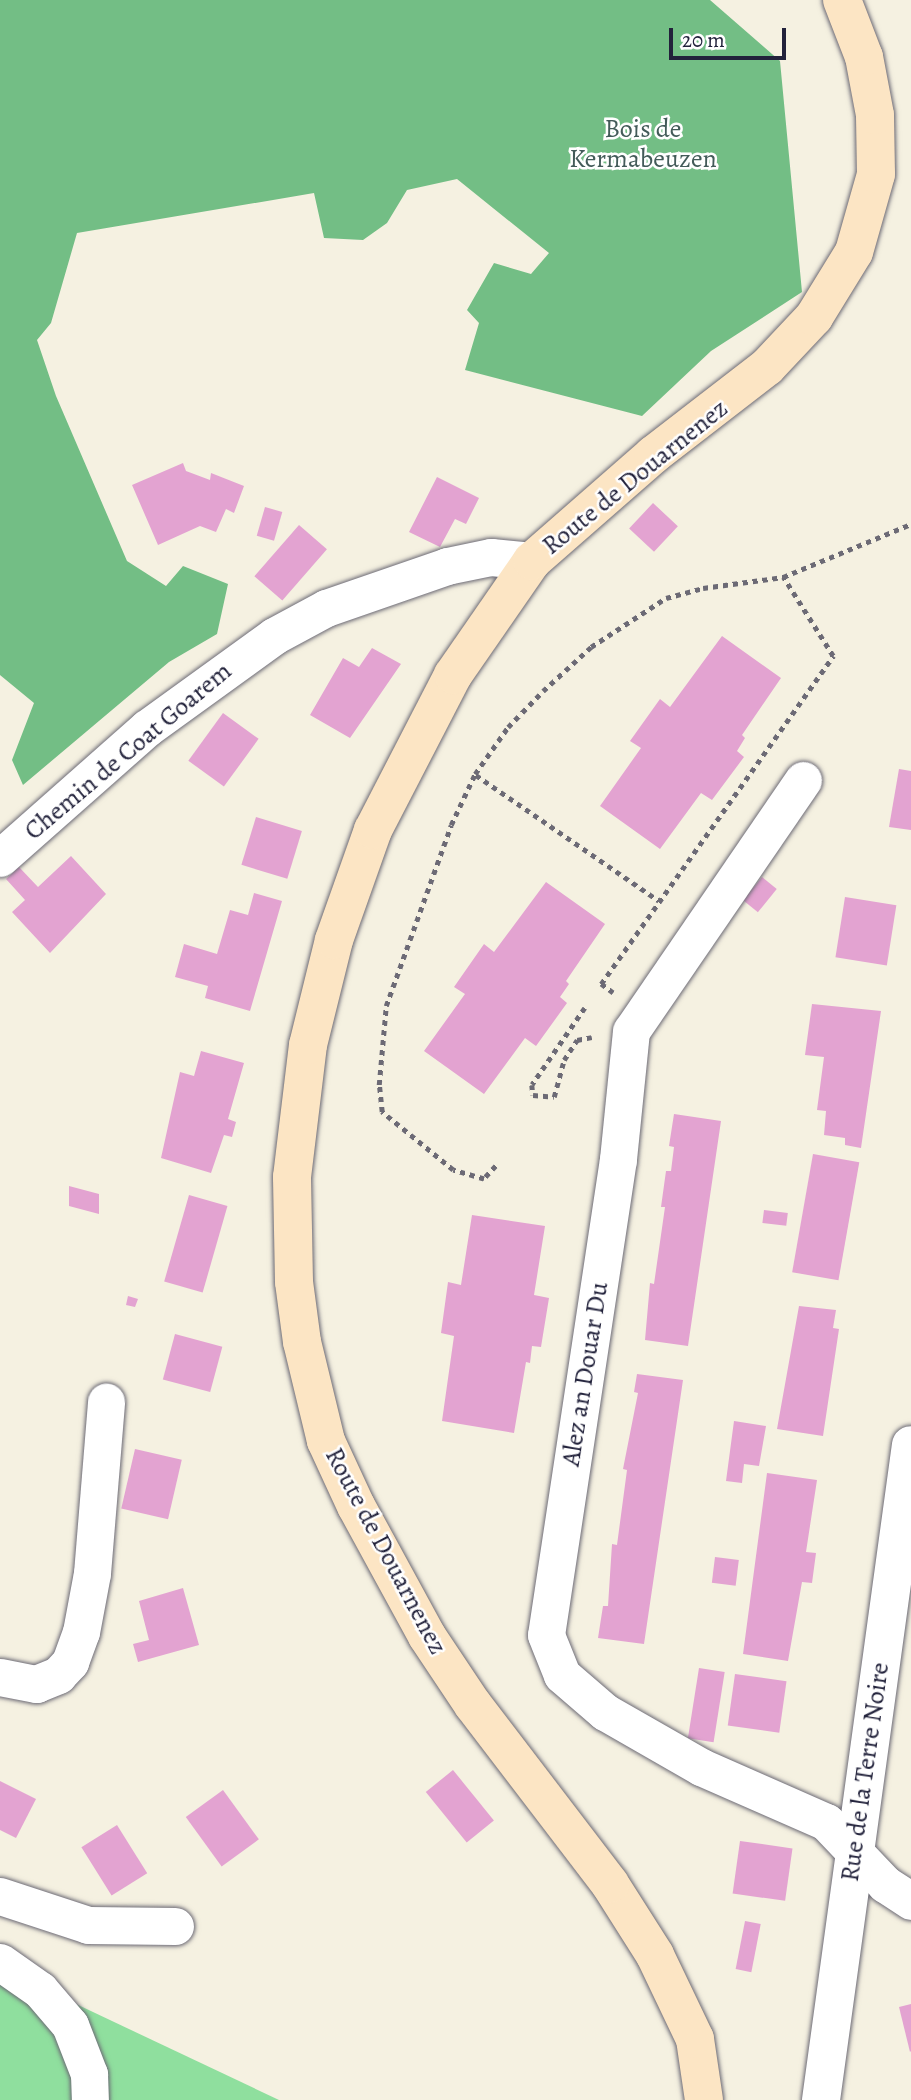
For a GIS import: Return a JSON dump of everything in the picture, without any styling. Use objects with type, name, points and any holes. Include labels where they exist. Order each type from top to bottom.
[{"type":"main road","name":"Route de Douarnenez","points":[[704,2100],[695,2039],[655,1955],[610,1884],[473,1705],[427,1636],[356,1506],[327,1441],[315,1403],[295,1282],[292,1177],[297,1114],[308,1045],[338,928],[373,830],[421,733],[494,612],[533,561],[653,455],[767,368],[839,283],[864,227],[876,163],[871,87],[856,30],[842,0]]},
{"type":"street","name":"Chemin de Coat Goarem","points":[[0,858],[147,728],[274,636],[326,608],[447,566],[491,557],[533,561]]},
{"type":"street","name":"Alez an Douar Du","points":[[803,780],[631,1031],[613,1195],[546,1635],[562,1675],[605,1712],[701,1767],[818,1818],[885,1884],[911,1901]]},
{"type":"street","points":[[0,1676],[36,1685],[58,1675],[69,1662],[81,1632],[92,1573],[106,1402]]},
{"type":"street","name":"Rue de la Terre Noire","points":[[821,2100],[853,1850],[900,1603],[911,1444]]},
{"type":"street","points":[[0,1896],[88,1925],[175,1926]]},
{"type":"street","points":[[0,1962],[40,1990],[66,2019],[89,2074],[90,2100]]},
{"type":"path","points":[[496,1166],[484,1179],[453,1170],[382,1112],[379,1085],[386,1006],[451,825],[475,774],[508,727],[543,691],[591,647],[666,598],[703,588],[783,577],[911,524]]},
{"type":"path","points":[[642,1014],[601,984],[833,656],[783,577]]},
{"type":"path","points":[[475,774],[659,901]]},
{"type":"path","points":[[585,1007],[532,1085],[534,1095],[554,1097],[564,1060],[577,1040],[597,1036]]},
{"type":"green space","name":"Bois de Kermabeuzen","points":[[0,0],[710,0],[780,61],[802,292],[711,351],[642,416],[465,370],[479,323],[467,310],[494,263],[531,274],[549,253],[457,179],[407,190],[387,223],[363,240],[324,238],[314,193],[77,233],[51,323],[37,340],[56,396],[127,561],[166,586],[183,566],[228,584],[217,634],[169,662],[23,785],[12,760],[34,703],[0,675]]},
{"type":"green space","points":[[0,1968],[279,2100],[0,2100]]},
{"type":"building","points":[[183,463],[186,471],[210,480],[211,473],[244,486],[234,513],[226,509],[216,532],[200,526],[158,545],[132,485]]},
{"type":"building","points":[[437,477],[479,498],[466,524],[455,519],[440,547],[409,532]]},
{"type":"building","points":[[653,503],[678,526],[654,552],[629,529]]},
{"type":"building","points":[[265,507],[282,512],[274,541],[257,536]]},
{"type":"building","points":[[299,525],[327,549],[282,601],[254,576]]},
{"type":"building","points":[[722,636],[781,678],[742,735],[745,738],[737,751],[744,757],[712,800],[701,793],[660,849],[600,806],[641,748],[630,741],[660,699],[670,707]]},
{"type":"building","points":[[372,648],[401,664],[350,738],[310,715],[343,658],[359,667]]},
{"type":"building","points":[[223,713],[259,739],[224,787],[188,761]]},
{"type":"building","points":[[899,769],[911,771],[911,830],[889,827]]},
{"type":"building","points":[[256,817],[302,831],[287,879],[241,865]]},
{"type":"building","points":[[71,856],[106,894],[50,953],[12,912],[25,900],[6,879],[19,867],[38,887]]},
{"type":"building","points":[[762,877],[777,889],[758,912],[743,900]]},
{"type":"building","points":[[546,882],[605,924],[566,981],[569,984],[560,997],[567,1003],[536,1046],[525,1038],[484,1094],[424,1051],[465,994],[454,987],[484,944],[494,952]]},
{"type":"building","points":[[254,893],[282,901],[250,1011],[205,998],[208,986],[175,977],[184,944],[217,954],[230,910],[248,915]]},
{"type":"building","points":[[845,897],[896,905],[887,965],[835,957]]},
{"type":"building","points":[[812,1004],[881,1011],[861,1148],[845,1145],[845,1138],[824,1135],[826,1111],[817,1110],[824,1057],[805,1055]]},
{"type":"building","points":[[201,1051],[244,1063],[228,1119],[236,1122],[232,1137],[224,1135],[211,1173],[161,1158],[180,1072],[194,1076]]},
{"type":"building","points":[[674,1114],[721,1121],[688,1346],[645,1340],[650,1283],[654,1284],[665,1207],[661,1207],[666,1171],[671,1171],[674,1147],[669,1146]]},
{"type":"building","points":[[813,1154],[859,1162],[838,1280],[792,1272]]},
{"type":"building","points":[[69,1186],[99,1194],[99,1214],[69,1206]]},
{"type":"building","points":[[189,1195],[227,1206],[203,1293],[164,1282]]},
{"type":"building","points":[[764,1210],[788,1213],[786,1226],[762,1223]]},
{"type":"building","points":[[472,1215],[545,1226],[534,1295],[549,1298],[541,1347],[532,1346],[530,1363],[526,1362],[514,1433],[442,1421],[454,1336],[441,1333],[448,1282],[461,1285]]},
{"type":"building","points":[[128,1296],[138,1299],[135,1307],[126,1305]]},
{"type":"building","points":[[799,1306],[836,1310],[833,1328],[839,1329],[823,1436],[777,1429]]},
{"type":"building","points":[[175,1334],[222,1347],[210,1392],[163,1379]]},
{"type":"building","points":[[637,1374],[683,1380],[644,1644],[598,1638],[603,1606],[608,1606],[612,1544],[617,1545],[627,1470],[623,1469],[638,1393],[634,1392]]},
{"type":"building","points":[[734,1421],[766,1426],[759,1466],[744,1464],[742,1483],[726,1481]]},
{"type":"building","points":[[135,1449],[182,1460],[168,1519],[121,1508]]},
{"type":"building","points":[[767,1473],[817,1480],[806,1552],[816,1553],[812,1583],[802,1582],[788,1661],[743,1654]]},
{"type":"building","points":[[715,1557],[739,1560],[736,1586],[712,1583]]},
{"type":"building","points":[[183,1588],[199,1645],[138,1662],[133,1644],[149,1640],[139,1601]]},
{"type":"building","points":[[699,1668],[725,1672],[714,1742],[688,1738]]},
{"type":"building","points":[[735,1674],[786,1681],[779,1733],[728,1725]]},
{"type":"building","points":[[453,1770],[494,1821],[467,1843],[426,1792]]},
{"type":"building","points":[[0,1781],[36,1799],[16,1838],[0,1830]]},
{"type":"building","points":[[223,1790],[259,1839],[222,1866],[186,1817]]},
{"type":"building","points":[[117,1825],[147,1873],[112,1896],[81,1847]]},
{"type":"building","points":[[740,1841],[792,1848],[785,1901],[733,1893]]},
{"type":"building","points":[[745,1921],[761,1924],[751,1972],[736,1969]]},
{"type":"building","points":[[911,2004],[911,2051],[910,2052],[899,2007]]}]
